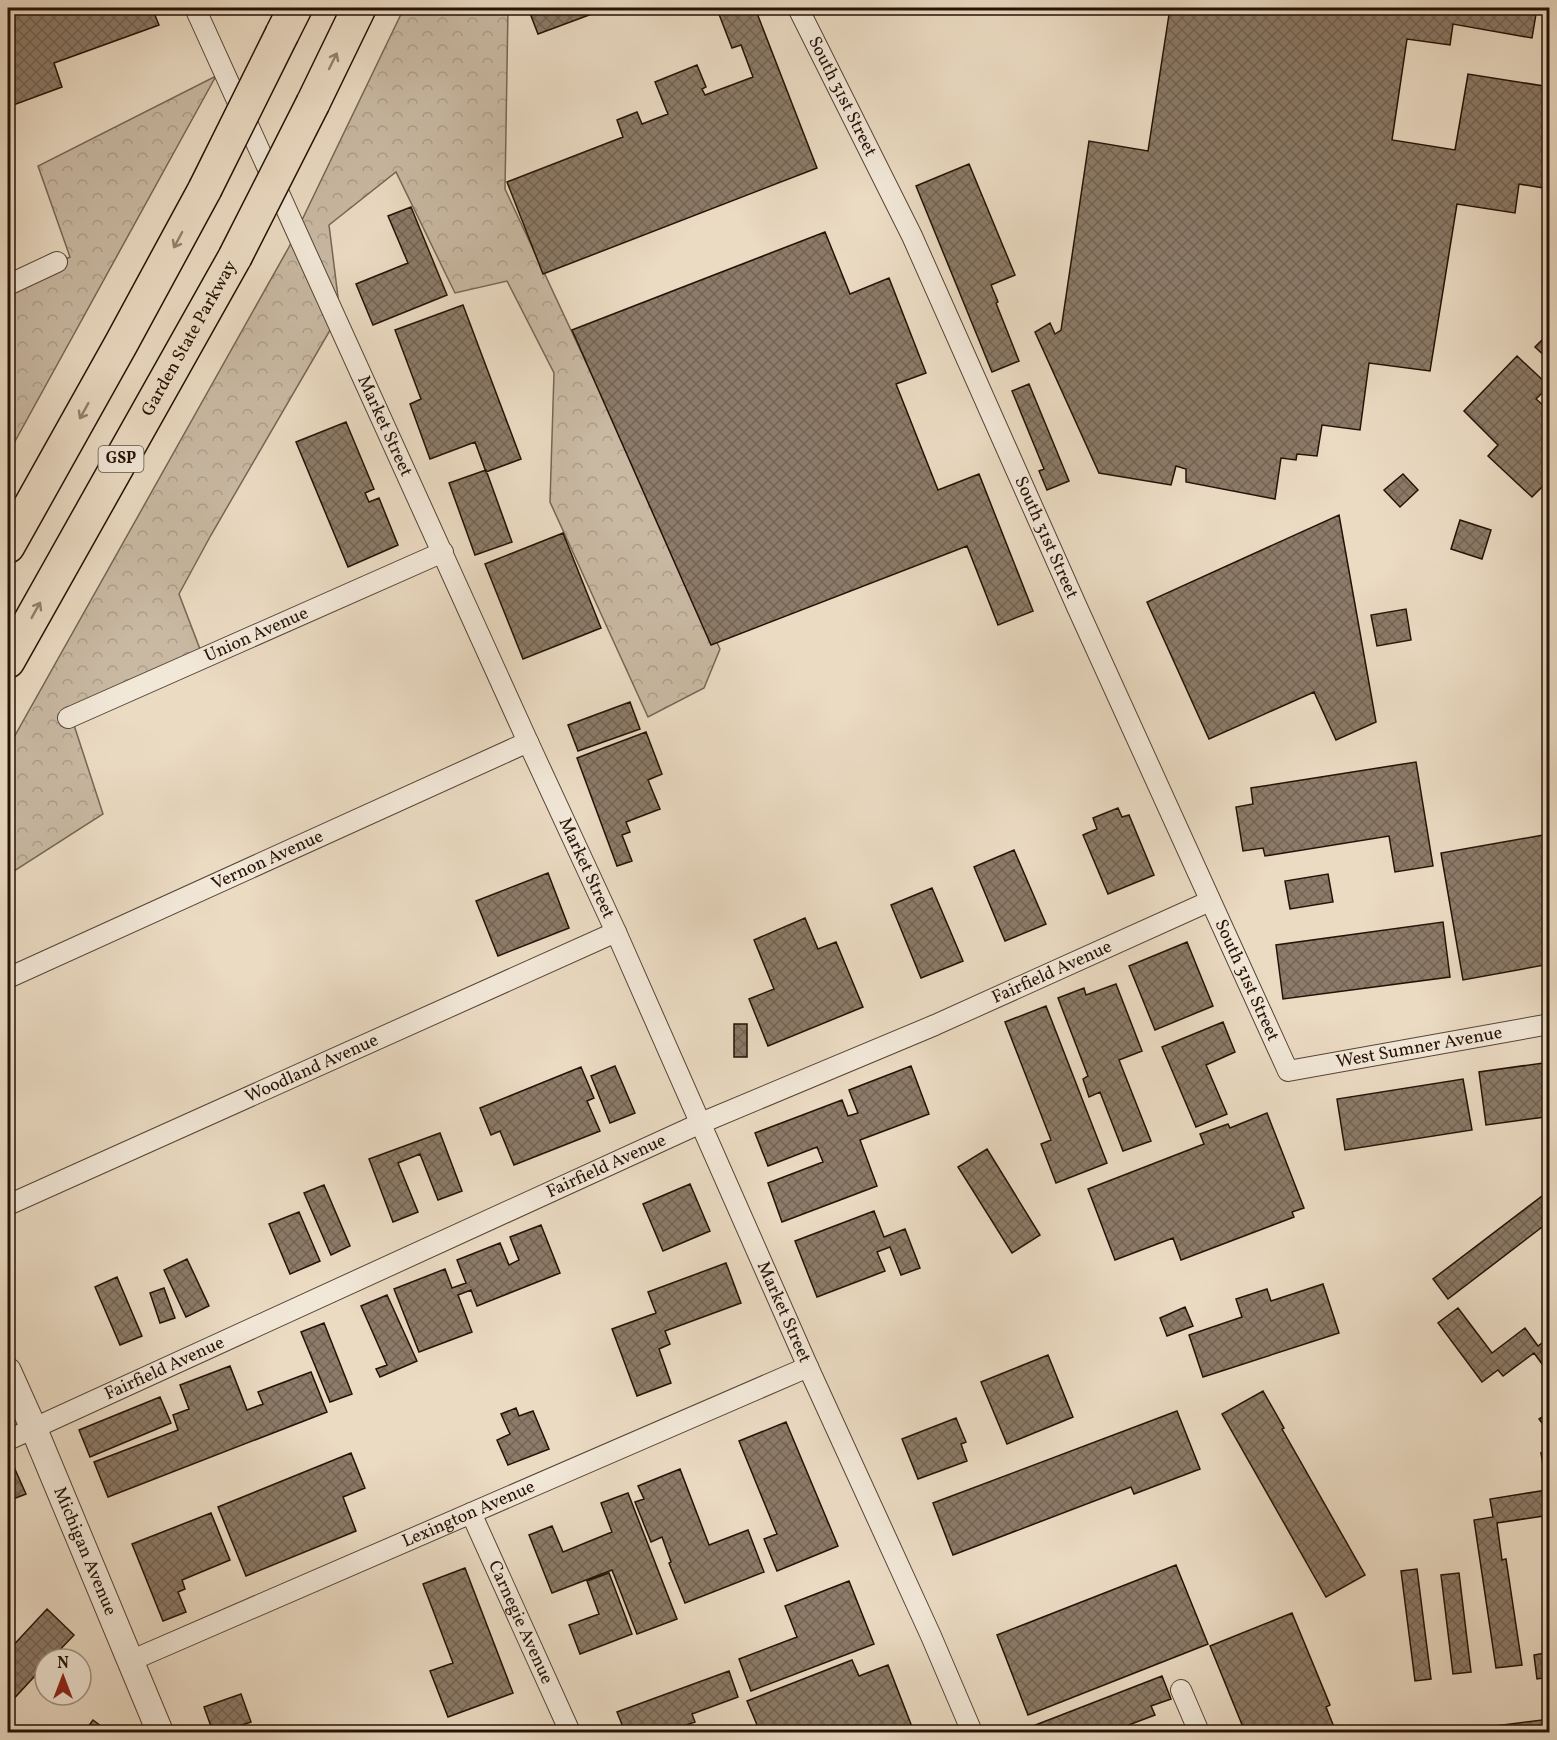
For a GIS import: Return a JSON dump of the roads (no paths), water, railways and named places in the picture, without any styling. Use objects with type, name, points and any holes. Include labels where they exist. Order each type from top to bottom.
[{"type":"highway","name":"Garden State Parkway","points":[[8,661],[235,256],[356,13]]},
{"type":"highway","points":[[8,546],[205,189],[288,21]]},
{"type":"street","name":"Market Street","points":[[195,8],[616,932],[972,1732]]},
{"type":"street","name":"South 31st Street","points":[[798,8],[912,236],[1077,608],[1288,1071]]},
{"type":"street","points":[[8,285],[57,262]]},
{"type":"street","name":"Union Avenue","points":[[68,718],[443,552]]},
{"type":"street","name":"Vernon Avenue","points":[[8,978],[528,742]]},
{"type":"street","name":"Fairfield Avenue","points":[[8,1440],[701,1123],[927,1028],[1210,901]]},
{"type":"street","name":"Woodland Avenue","points":[[8,1205],[616,932]]},
{"type":"street","name":"West Sumner Avenue","points":[[1288,1071],[1550,1024]]},
{"type":"street","name":"Lexington Avenue","points":[[130,1661],[808,1367]]},
{"type":"street","name":"Michigan Avenue","points":[[8,1371],[159,1732]]},
{"type":"street","name":"Carnegie Avenue","points":[[471,1513],[570,1732]]},
{"type":"street","points":[[1181,1690],[1199,1732]]}]
